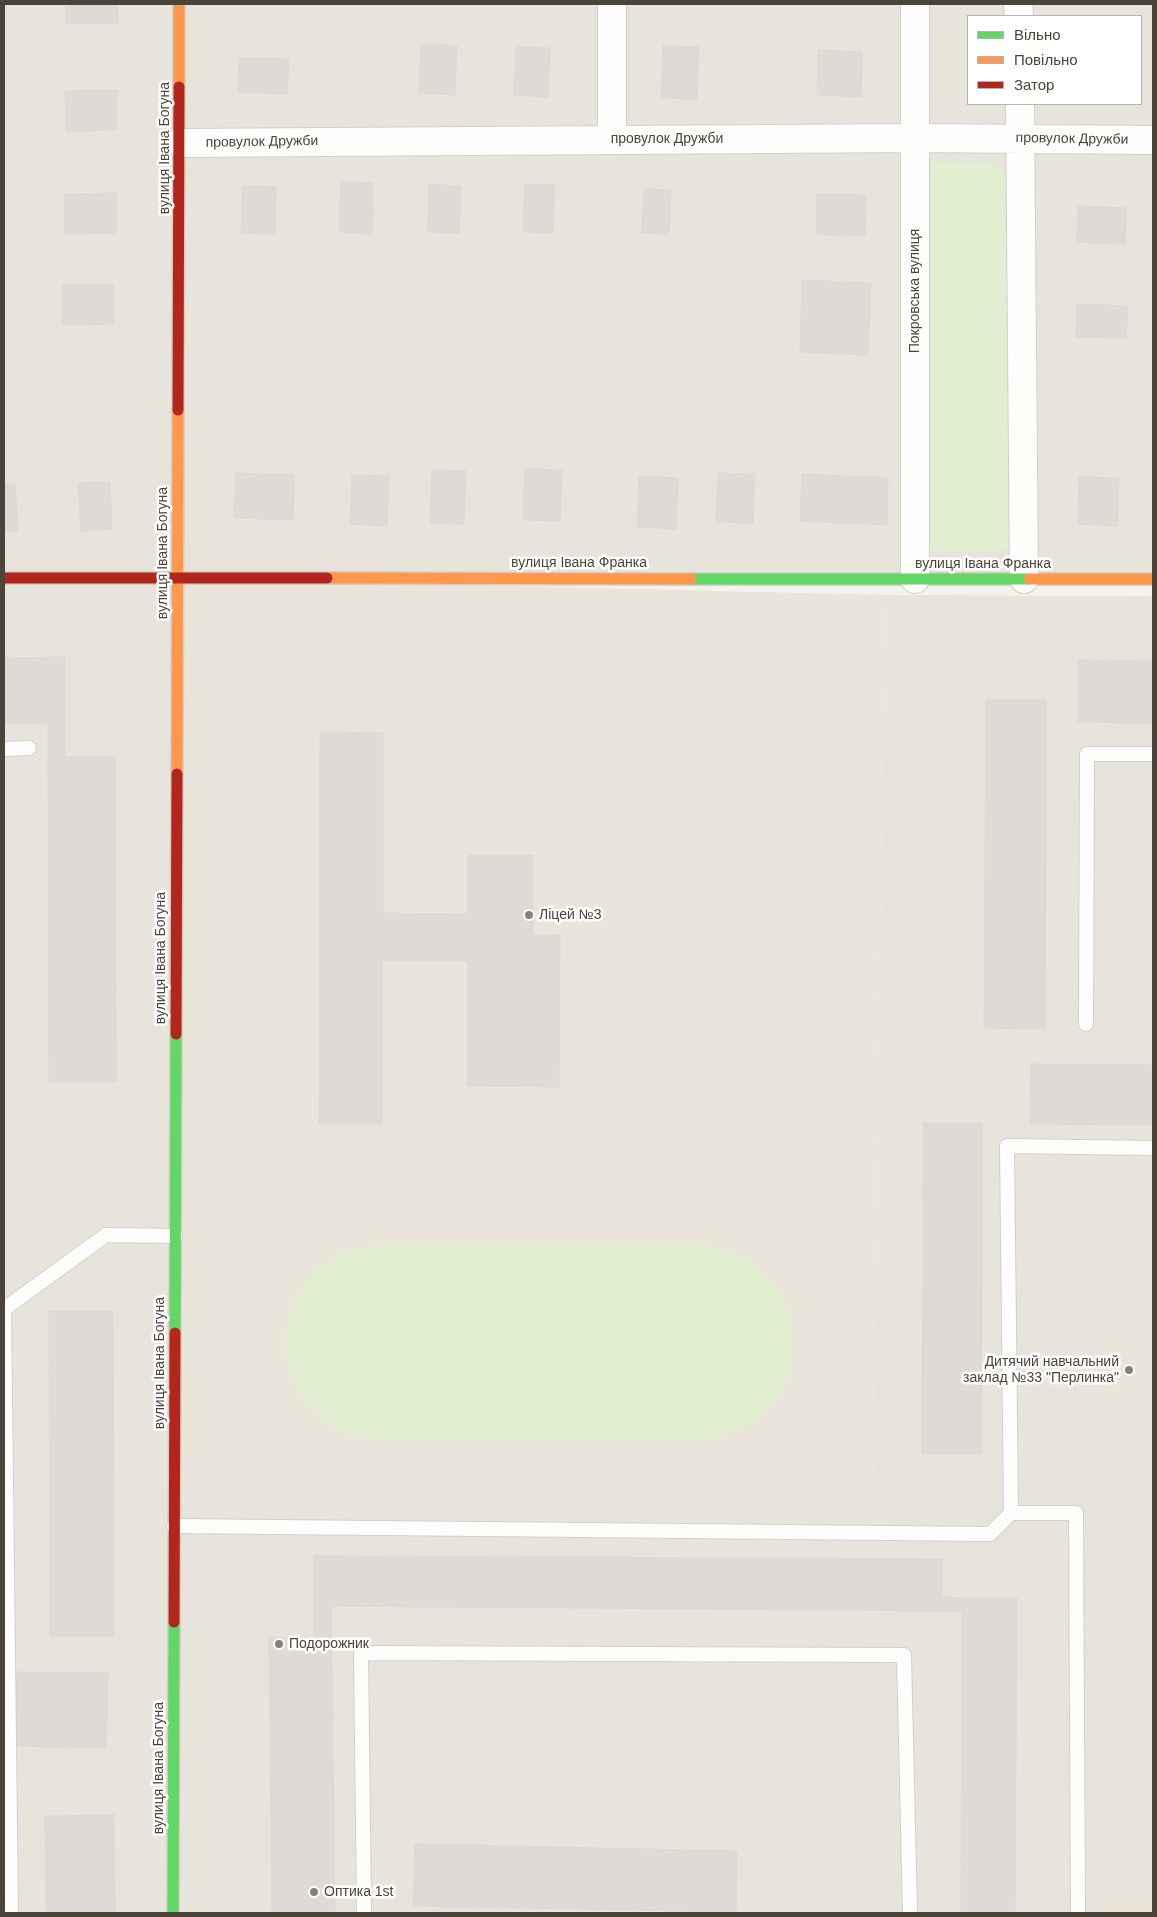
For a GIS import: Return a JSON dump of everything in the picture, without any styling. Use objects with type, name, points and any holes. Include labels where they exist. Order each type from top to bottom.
[{"type":"street","name":"вулиця Івана Богуна","points":[[173,1913],[180,4]]},
{"type":"street","points":[[612,4],[612,139]]},
{"type":"street","name":"Покровська вулиця","points":[[915,4],[915,579]]},
{"type":"street","points":[[1020,105],[1024,579]]},
{"type":"street","name":"провулок Дружби","points":[[180,143],[915,138],[1153,140]]},
{"type":"street","name":"вулиця Івана Франка","points":[[4,578],[1153,579]]},
{"type":"lane","points":[[4,749],[29,748]]},
{"type":"lane","points":[[1086,1024],[1087,754],[1153,754]]},
{"type":"lane","points":[[1011,1513],[1007,1146],[1153,1148]]},
{"type":"lane","points":[[11,1913],[7,1766],[4,1310],[106,1234],[175,1236]]},
{"type":"lane","points":[[174,1526],[990,1534],[1011,1513],[1076,1513],[1078,1913]]},
{"type":"lane","points":[[364,1913],[361,1653],[904,1655],[910,1913]]},
{"type":"shaded area","points":[[4,4],[1153,4],[1153,575],[178,578],[872,1499],[885,595],[1153,596],[1153,1913],[4,1913]]},
{"type":"shaded area","name":"Ліцей №3","points":[[177,578],[885,595],[872,1499],[179,1501]]},
{"type":"shaded area","name":"Дитячий навчальний заклад №33 \"Перлинка\"","points":[[1106,1173],[1153,1174],[1153,1913],[1104,1913]]},
{"type":"green space","points":[[910,162],[987,162],[1000,168],[1004,173],[1006,181],[1010,535],[1006,548],[997,552],[915,550]]},
{"type":"green space","points":[[375,1244],[703,1244],[734,1252],[762,1270],[782,1296],[792,1326],[792,1359],[782,1389],[762,1415],[735,1433],[703,1441],[380,1441],[348,1435],[320,1418],[298,1392],[287,1361],[286,1329],[296,1297],[316,1271],[343,1253]]},
{"type":"building","points":[[66,4],[117,4],[118,23],[66,24]]},
{"type":"building","points":[[421,44],[457,46],[455,95],[419,93]]},
{"type":"building","points":[[663,46],[699,47],[697,99],[661,98]]},
{"type":"building","points":[[516,47],[550,48],[548,97],[514,95]]},
{"type":"building","points":[[818,50],[862,52],[861,97],[817,95]]},
{"type":"building","points":[[239,58],[289,59],[287,94],[238,92]]},
{"type":"building","points":[[117,90],[117,130],[66,131],[65,91]]},
{"type":"building","points":[[341,182],[373,183],[372,234],[339,232]]},
{"type":"building","points":[[429,184],[461,186],[459,233],[428,232]]},
{"type":"building","points":[[525,184],[555,185],[553,233],[523,232]]},
{"type":"building","points":[[243,186],[276,187],[275,234],[241,233]]},
{"type":"building","points":[[644,189],[671,190],[669,234],[642,233]]},
{"type":"building","points":[[116,193],[117,233],[65,234],[64,194]]},
{"type":"building","points":[[817,194],[866,195],[865,236],[816,234]]},
{"type":"building","points":[[1078,206],[1126,208],[1125,244],[1077,242]]},
{"type":"building","points":[[802,280],[871,283],[868,355],[800,352]]},
{"type":"building","points":[[62,285],[114,285],[114,324],[62,325]]},
{"type":"building","points":[[1077,304],[1128,306],[1126,338],[1076,337]]},
{"type":"building","points":[[525,469],[562,470],[560,521],[523,520]]},
{"type":"building","points":[[432,470],[466,471],[464,524],[430,523]]},
{"type":"building","points":[[236,473],[294,475],[293,520],[234,518]]},
{"type":"building","points":[[718,473],[755,474],[753,523],[716,522]]},
{"type":"building","points":[[802,474],[888,478],[887,525],[800,521]]},
{"type":"building","points":[[352,475],[389,476],[387,526],[350,524]]},
{"type":"building","points":[[639,476],[678,478],[676,529],[637,527]]},
{"type":"building","points":[[1079,477],[1119,478],[1117,526],[1078,524]]},
{"type":"building","points":[[110,482],[112,529],[81,531],[78,483]]},
{"type":"building","points":[[4,484],[15,484],[18,531],[4,531]]},
{"type":"building","points":[[65,657],[65,757],[48,758],[48,723],[4,723],[4,658]]},
{"type":"building","points":[[1078,660],[1153,661],[1153,723],[1078,722]]},
{"type":"building","points":[[986,700],[1046,700],[1045,1029],[984,1028]]},
{"type":"building","points":[[320,732],[383,733],[383,913],[468,914],[468,855],[533,855],[533,935],[560,935],[559,1087],[468,1086],[468,961],[382,961],[382,1124],[319,1124]]},
{"type":"building","points":[[115,757],[116,1082],[49,1082],[48,758]]},
{"type":"building","points":[[1031,1064],[1153,1065],[1153,1125],[1030,1124]]},
{"type":"building","points":[[924,1123],[982,1123],[981,1454],[922,1454]]},
{"type":"building","points":[[49,1311],[113,1311],[114,1636],[50,1636]]},
{"type":"building","points":[[314,1556],[942,1559],[942,1597],[962,1598],[962,1611],[314,1606]]},
{"type":"building","points":[[962,1598],[1017,1598],[1015,1913],[961,1913]]},
{"type":"building","points":[[314,1606],[331,1606],[335,1913],[272,1913],[269,1637],[314,1637]]},
{"type":"building","points":[[17,1672],[108,1673],[106,1748],[15,1746]]},
{"type":"building","points":[[114,1815],[115,1913],[46,1913],[45,1816]]},
{"type":"building","points":[[415,1844],[737,1851],[736,1912],[413,1906]]},
{"type":"traffic: fast","points":[[691,579],[1029,579]]},
{"type":"traffic: fast","points":[[175,1333],[176,1034]]},
{"type":"traffic: fast","points":[[173,1913],[174,1622]]},
{"type":"traffic: slow","points":[[179,4],[179,87]]},
{"type":"traffic: slow","points":[[177,774],[178,410]]},
{"type":"traffic: slow","points":[[327,578],[691,579]]},
{"type":"traffic: slow","points":[[1029,579],[1153,579]]},
{"type":"traffic: jam","points":[[178,410],[179,87]]},
{"type":"traffic: jam","points":[[4,578],[327,578]]},
{"type":"traffic: jam","points":[[176,1034],[177,774]]},
{"type":"traffic: jam","points":[[174,1622],[175,1333]]},
{"type":"place","name":"Ліцей №3","points":[[529,915]]},
{"type":"place","name":"Дитячий навчальний заклад №33 \"Перлинка\"","points":[[1129,1370]]},
{"type":"place","name":"Подорожник","points":[[279,1644]]},
{"type":"place","name":"Оптика 1st","points":[[314,1892]]}]
